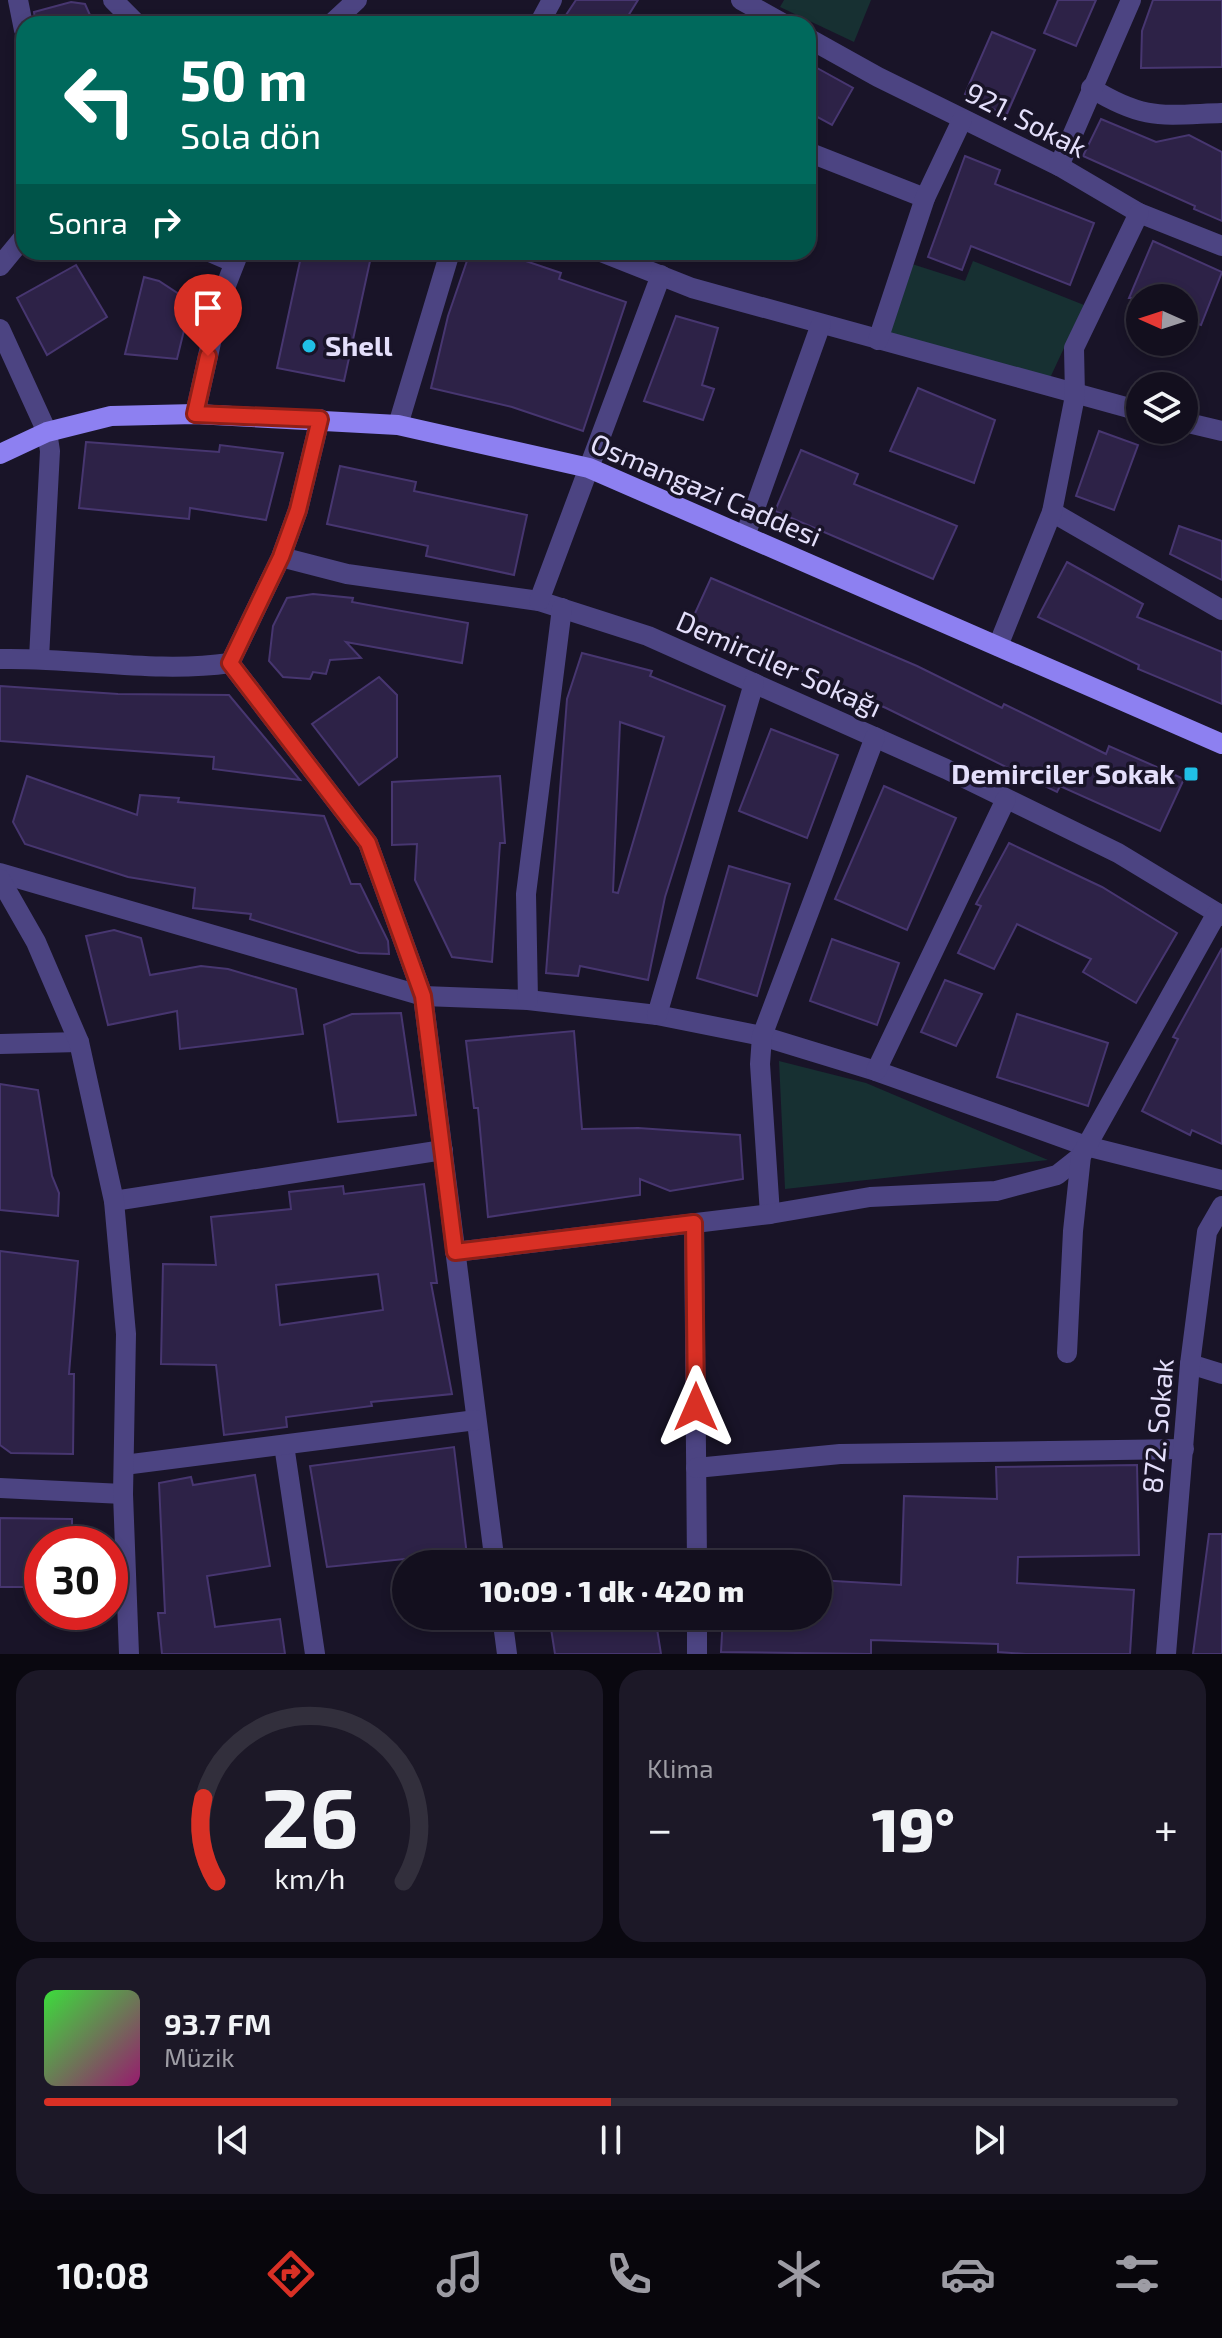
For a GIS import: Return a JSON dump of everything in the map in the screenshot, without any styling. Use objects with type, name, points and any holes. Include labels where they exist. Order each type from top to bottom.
[{"type":"main road","name":"Osmangazi Caddesi","points":[[0,454],[47,432],[111,416],[195,414],[398,425],[589,468],[1222,744]]},
{"type":"street","points":[[0,5],[10,0]]},
{"type":"street","points":[[113,0],[129,16]]},
{"type":"street","points":[[340,16],[357,0]]},
{"type":"street","points":[[1059,166],[1131,0]]},
{"type":"street","name":"921. Sokak","points":[[816,42],[962,120],[1059,166],[1139,213],[1222,246]]},
{"type":"street","points":[[1091,88],[1113,102],[1157,118],[1222,113]]},
{"type":"street","points":[[878,340],[925,198],[962,120]]},
{"type":"street","points":[[816,155],[925,198]]},
{"type":"street","points":[[998,646],[1052,512],[1075,396],[1074,348],[1139,213]]},
{"type":"street","points":[[0,266],[16,247]]},
{"type":"street","points":[[195,414],[221,298],[235,260]]},
{"type":"street","points":[[398,425],[448,260]]},
{"type":"street","points":[[622,260],[692,288],[1126,408]]},
{"type":"street","points":[[539,601],[661,275]]},
{"type":"street","points":[[745,536],[821,324]]},
{"type":"street","points":[[0,329],[47,432],[51,472],[39,658]]},
{"type":"street","points":[[230,663],[281,557],[298,510],[320,419]]},
{"type":"street","points":[[1198,425],[1222,431]]},
{"type":"street","points":[[1052,512],[1222,610]]},
{"type":"street","name":"Demirciler Sokağı","points":[[281,557],[347,574],[539,601],[648,636],[875,737],[1118,853],[1220,914]]},
{"type":"street","points":[[528,1000],[526,894],[562,608]]},
{"type":"street","points":[[0,659],[39,658],[185,670],[230,663]]},
{"type":"street","points":[[230,663],[368,843],[423,996],[493,1550]]},
{"type":"street","points":[[657,1015],[754,683]]},
{"type":"street","points":[[770,1214],[760,1064],[762,1036],[875,737]]},
{"type":"street","points":[[876,1071],[1006,799]]},
{"type":"street","points":[[0,876],[423,996],[528,1000],[657,1015],[762,1036],[876,1071],[1084,1151],[1222,1180]]},
{"type":"street","points":[[0,876],[36,942],[79,1042],[114,1201],[125,1303],[123,1494],[129,1654]]},
{"type":"street","points":[[455,1252],[770,1214],[870,1197],[996,1191],[1057,1175],[1084,1151],[1220,914]]},
{"type":"street","points":[[0,1044],[79,1042]]},
{"type":"street","points":[[114,1201],[443,1150]]},
{"type":"street","points":[[1067,1353],[1073,1231],[1084,1151]]},
{"type":"street","name":"872. Sokak","points":[[1166,1654],[1190,1364],[1207,1232],[1222,1206]]},
{"type":"street","points":[[694,1223],[697,1550]]},
{"type":"street","points":[[1190,1364],[1222,1374]]},
{"type":"street","points":[[124,1465],[476,1420]]},
{"type":"street","points":[[284,1445],[315,1654]]},
{"type":"street","points":[[696,1468],[840,1454],[1184,1449]]},
{"type":"street","points":[[0,1488],[123,1494]]},
{"type":"street","points":[[504,1630],[507,1654]]},
{"type":"street","points":[[697,1630],[697,1654]]},
{"type":"green space","points":[[784,0],[871,0],[854,42],[816,24],[816,16],[799,16],[780,7]]},
{"type":"green space","points":[[973,261],[1084,305],[1050,378],[888,335],[912,264],[965,281]]},
{"type":"green space","points":[[779,1061],[866,1083],[1048,1160],[785,1189]]},
{"type":"building","points":[[576,0],[638,0],[628,16],[565,16]]},
{"type":"building","points":[[1058,0],[1096,0],[1076,46],[1044,33]]},
{"type":"building","points":[[1153,0],[1222,0],[1222,67],[1141,68],[1142,31]]},
{"type":"building","points":[[71,2],[85,4],[90,16],[35,16],[34,12]]},
{"type":"building","points":[[992,32],[1035,50],[1006,116],[965,94]]},
{"type":"building","points":[[816,67],[853,88],[832,125],[816,116]]},
{"type":"building","points":[[1101,119],[1156,142],[1189,135],[1222,152],[1222,221],[1083,156]]},
{"type":"building","points":[[965,156],[1000,170],[995,184],[1094,223],[1070,285],[971,246],[962,270],[928,257]]},
{"type":"building","points":[[1153,241],[1222,272],[1201,325],[1198,324],[1198,284],[1135,284]]},
{"type":"building","points":[[300,260],[370,260],[344,381],[277,368]]},
{"type":"building","points":[[467,260],[523,260],[561,273],[559,279],[626,302],[583,431],[512,407],[431,388],[448,316]]},
{"type":"building","points":[[76,265],[107,317],[47,355],[17,298]]},
{"type":"building","points":[[144,277],[159,281],[191,302],[177,359],[125,354]]},
{"type":"building","points":[[676,316],[718,328],[702,385],[714,389],[703,420],[644,401]]},
{"type":"building","points":[[918,388],[995,420],[974,483],[890,451]]},
{"type":"building","points":[[1099,431],[1126,441],[1126,444],[1138,445],[1114,510],[1076,496]]},
{"type":"building","points":[[86,442],[219,452],[220,445],[283,453],[266,520],[190,508],[189,519],[79,508]]},
{"type":"building","points":[[801,450],[858,474],[854,484],[957,526],[933,579],[775,511]]},
{"type":"building","points":[[340,466],[416,482],[414,491],[527,515],[514,575],[426,556],[428,546],[327,524]]},
{"type":"building","points":[[1179,526],[1222,541],[1222,580],[1170,554]]},
{"type":"building","points":[[1067,562],[1143,604],[1137,617],[1222,652],[1222,704],[1138,669],[1139,665],[1038,617]]},
{"type":"building","points":[[711,578],[917,666],[1002,708],[1004,704],[1106,754],[1109,746],[1184,779],[1160,831],[1060,786],[1057,792],[886,708],[691,622]]},
{"type":"building","points":[[313,594],[353,598],[352,602],[468,623],[462,663],[346,642],[361,658],[330,660],[326,674],[313,672],[310,679],[283,677],[269,661],[273,626],[287,598]]},
{"type":"building","points":[[582,653],[652,671],[650,676],[725,706],[665,897],[648,980],[580,966],[578,976],[546,973],[567,699]],"holes":[[[620,722],[664,737],[618,893],[613,892]]]},
{"type":"building","points":[[379,677],[397,695],[397,757],[359,785],[312,724]]},
{"type":"building","points":[[0,686],[118,694],[229,695],[300,780],[213,769],[214,757],[0,741]]},
{"type":"building","points":[[771,729],[838,755],[807,838],[739,811]]},
{"type":"building","points":[[27,776],[137,815],[140,795],[179,798],[178,802],[324,816],[351,884],[360,884],[388,941],[389,954],[359,953],[250,919],[251,914],[193,908],[195,888],[128,877],[25,844],[13,822]]},
{"type":"building","points":[[500,776],[505,843],[500,843],[492,962],[452,957],[415,880],[417,844],[392,845],[392,782]]},
{"type":"building","points":[[884,786],[956,818],[907,930],[835,899]]},
{"type":"building","points":[[1009,843],[1102,887],[1177,933],[1136,1003],[1083,972],[1091,959],[1017,924],[994,969],[958,953],[981,906],[976,904]]},
{"type":"building","points":[[729,866],[790,884],[757,996],[697,978]]},
{"type":"building","points":[[114,930],[141,938],[150,975],[201,966],[228,969],[296,989],[303,1034],[180,1049],[177,1011],[108,1025],[86,936]]},
{"type":"building","points":[[832,939],[899,963],[877,1025],[810,1001]]},
{"type":"building","points":[[1222,948],[1222,1144],[1192,1130],[1190,1135],[1142,1111],[1178,1039],[1173,1037]]},
{"type":"building","points":[[945,980],[982,994],[956,1046],[921,1032]]},
{"type":"building","points":[[401,1013],[416,1115],[338,1122],[324,1025],[352,1014]]},
{"type":"building","points":[[1017,1014],[1108,1043],[1088,1106],[997,1077]]},
{"type":"building","points":[[574,1031],[582,1129],[638,1128],[740,1135],[743,1179],[670,1191],[640,1179],[640,1195],[488,1217],[478,1108],[474,1108],[466,1041]]},
{"type":"building","points":[[0,1084],[38,1090],[52,1176],[59,1193],[58,1216],[0,1210]]},
{"type":"building","points":[[424,1184],[437,1283],[431,1283],[452,1394],[371,1402],[372,1406],[286,1417],[287,1427],[224,1435],[216,1365],[161,1364],[163,1264],[216,1265],[211,1217],[291,1209],[289,1192],[343,1186],[344,1194]],"holes":[[[378,1274],[383,1310],[280,1325],[276,1285]]]},
{"type":"building","points":[[0,1251],[78,1261],[69,1374],[74,1374],[73,1454],[11,1453],[0,1445]]},
{"type":"building","points":[[454,1447],[466,1550],[392,1550],[392,1560],[327,1567],[310,1466]]},
{"type":"building","points":[[1137,1465],[1139,1555],[1018,1557],[1017,1583],[1134,1590],[1130,1654],[1026,1654],[998,1652],[998,1644],[871,1640],[871,1654],[721,1652],[722,1630],[832,1630],[832,1581],[901,1585],[904,1496],[997,1499],[996,1467]]},
{"type":"building","points":[[255,1475],[270,1566],[207,1576],[215,1627],[280,1619],[285,1654],[162,1654],[158,1613],[165,1613],[159,1483],[191,1477],[193,1485]]},
{"type":"building","points":[[0,1518],[72,1519],[72,1526],[24,1526],[24,1587],[0,1587]]},
{"type":"building","points":[[1209,1534],[1222,1534],[1222,1654],[1193,1654]]},
{"type":"building","points":[[551,1630],[657,1630],[661,1654],[555,1654]]},
{"type":"place","name":"Shell","points":[[309,346]]},
{"type":"place","name":"Demirciler Sokak","points":[[1191,774]]},
{"type":"route","points":[[208,356],[195,414],[320,419],[298,510],[281,557],[230,663],[305,756],[368,843],[423,996],[455,1252],[694,1223],[696,1407]]}]
